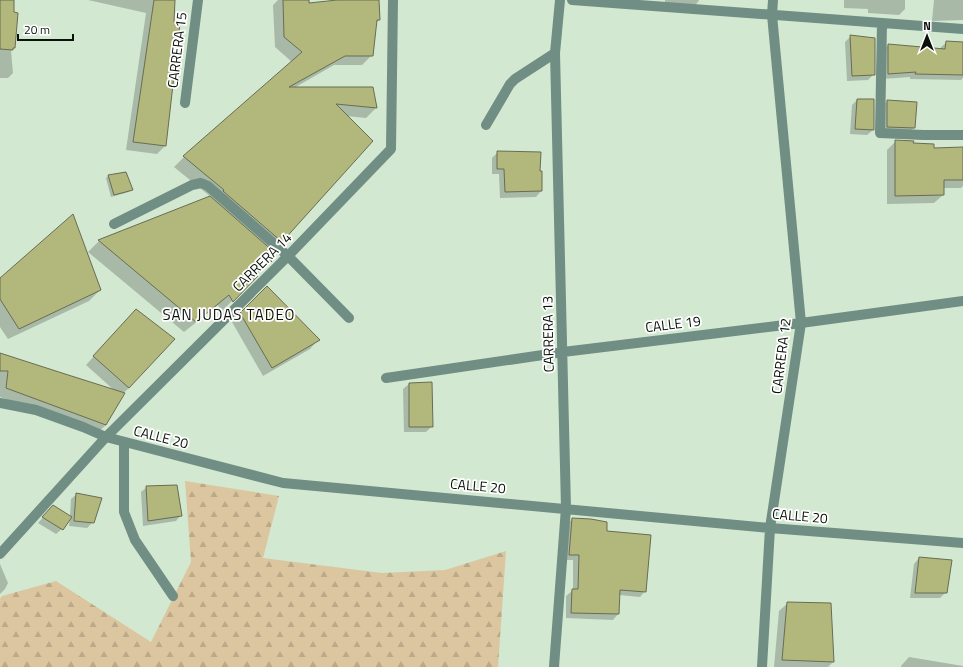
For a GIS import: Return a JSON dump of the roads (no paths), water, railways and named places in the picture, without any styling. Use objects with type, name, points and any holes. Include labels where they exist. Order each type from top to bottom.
[{"type":"street","name":"CARRERA 15","points":[[185,103],[198,0]]},
{"type":"street","name":"CARRERA 14","points":[[0,554],[106,437],[288,256],[391,149],[394,0]]},
{"type":"street","name":"CARRERA 13","points":[[554,667],[566,508],[555,53],[560,0]]},
{"type":"street","points":[[572,0],[963,29]]},
{"type":"street","name":"CARRERA 12","points":[[762,667],[770,528],[801,323],[772,15],[773,0]]},
{"type":"street","points":[[882,23],[880,133],[963,135]]},
{"type":"street","points":[[486,125],[510,84],[555,53]]},
{"type":"street","points":[[114,224],[192,185],[201,183],[208,186],[288,256],[349,318]]},
{"type":"street","name":"CALLE 19","points":[[386,378],[563,352],[801,323],[963,301]]},
{"type":"street","name":"CALLE 20","points":[[0,403],[36,410],[106,437],[283,482],[770,528],[963,543]]},
{"type":"street","points":[[124,442],[124,512],[135,540],[172,596]]},
{"type":"district","name":"SAN JUDAS TADEO","points":[[229,315]]}]
